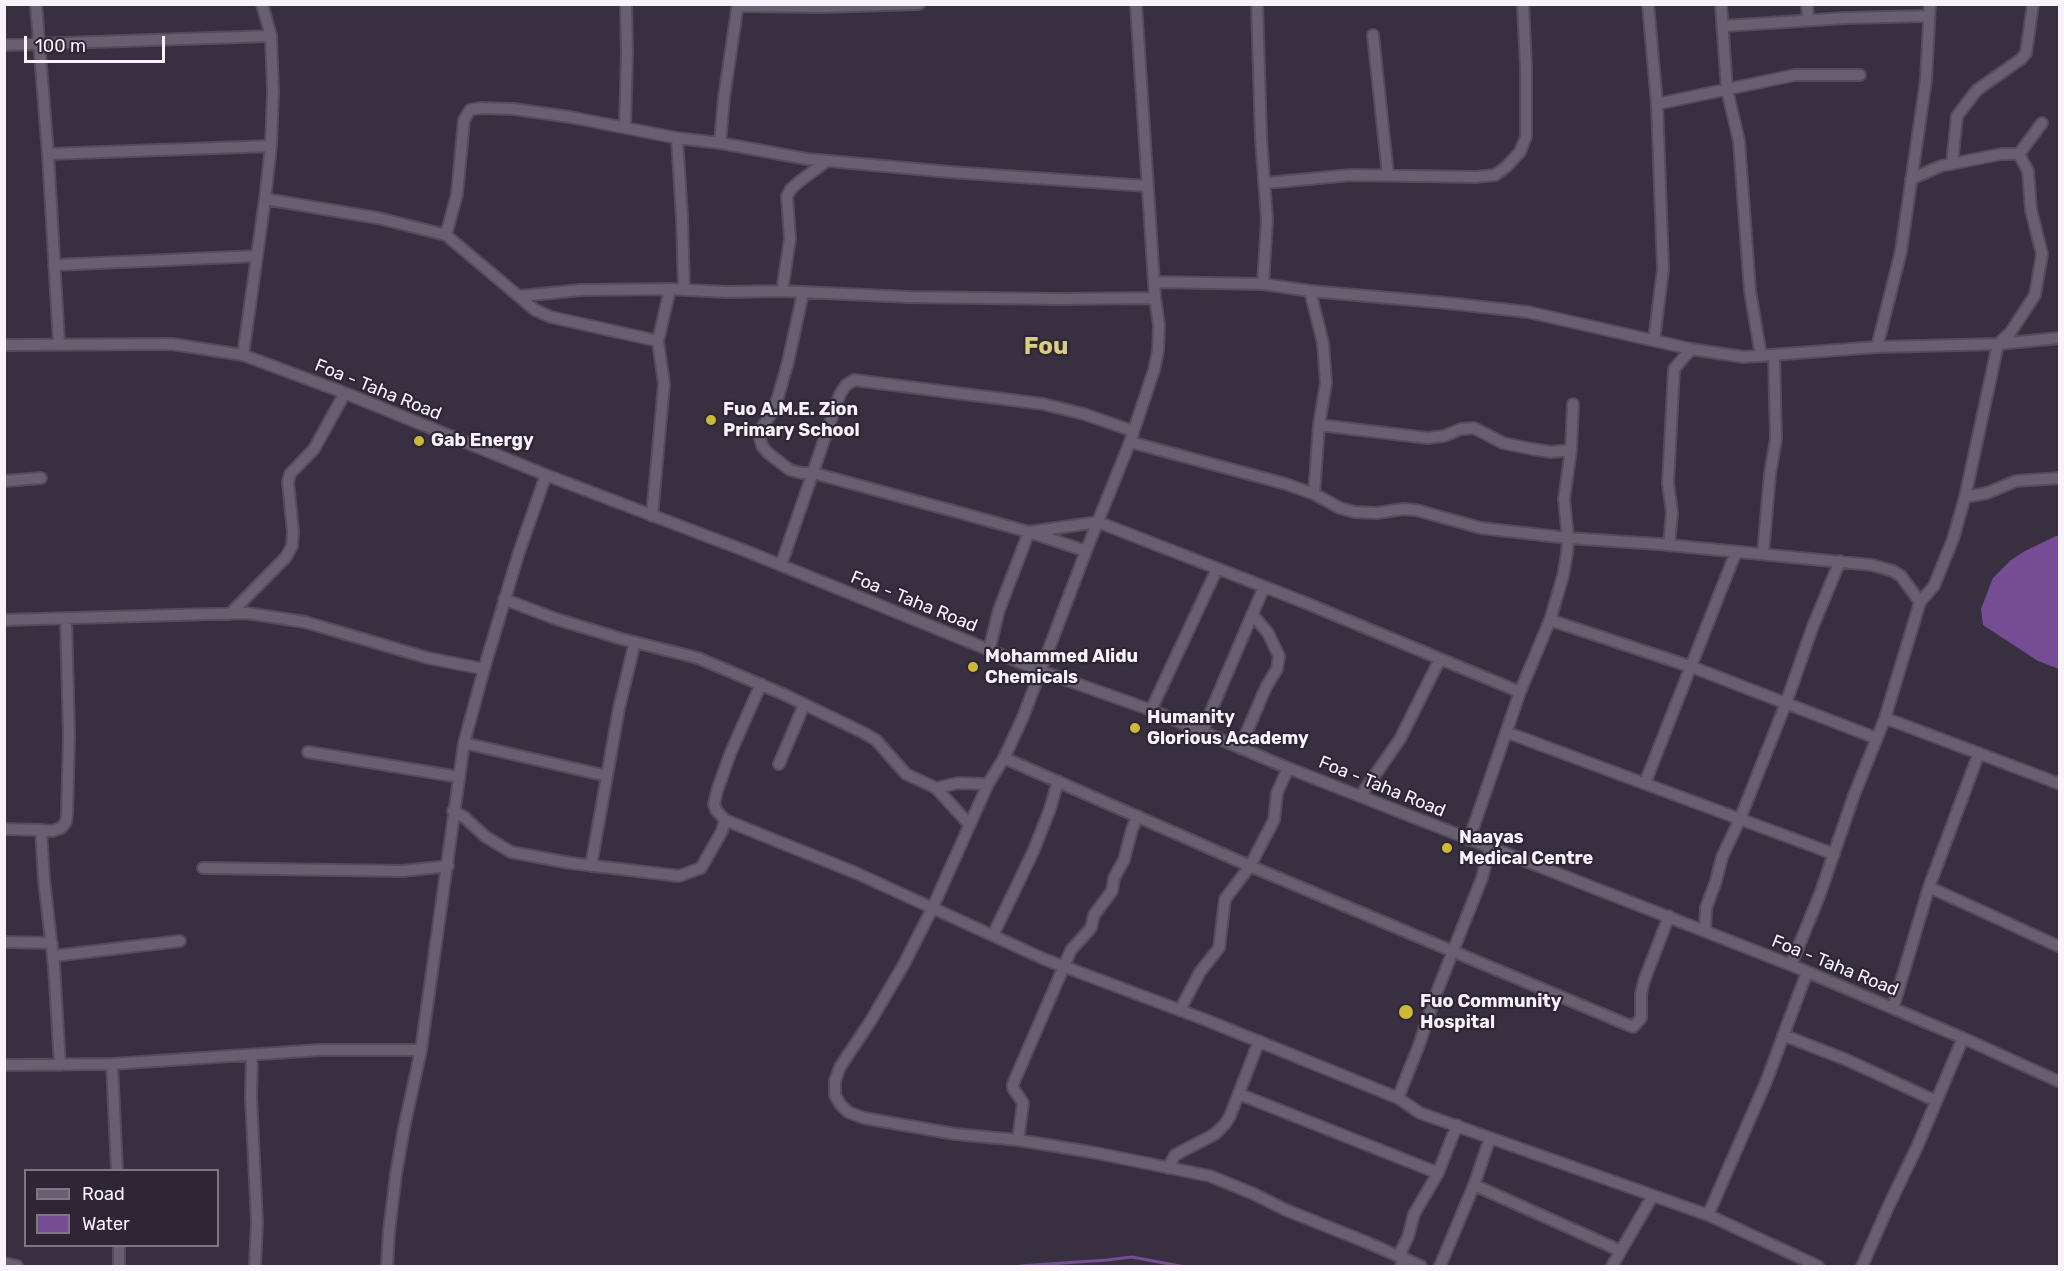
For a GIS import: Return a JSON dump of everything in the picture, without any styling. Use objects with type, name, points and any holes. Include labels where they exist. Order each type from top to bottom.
[{"type":"street","points":[[36,4],[48,154],[59,343]]},
{"type":"street","points":[[243,355],[266,199],[271,146],[273,92],[271,36],[262,4]]},
{"type":"street","points":[[625,126],[626,4]]},
{"type":"street","points":[[720,143],[737,9],[741,6],[758,4],[783,7],[919,4]]},
{"type":"street","points":[[1136,4],[1155,298],[1159,325],[1158,351],[1154,370],[1132,437],[1041,671],[1004,758],[988,784],[932,909],[904,964],[840,1067],[835,1081],[835,1095],[848,1112],[864,1118],[955,1134],[1018,1140],[1091,1152],[1210,1176],[1366,1242],[1402,1263],[1421,1266]]},
{"type":"street","points":[[1257,4],[1261,138],[1266,183],[1267,247],[1263,284]]},
{"type":"street","points":[[1266,183],[1352,175],[1476,177],[1495,175],[1520,152],[1526,137],[1523,4]]},
{"type":"street","points":[[1648,4],[1657,104],[1663,269],[1654,340]]},
{"type":"street","points":[[1721,4],[1727,90],[1738,141],[1750,291],[1761,356]]},
{"type":"street","points":[[1807,4],[1808,20]]},
{"type":"street","points":[[1856,4],[1857,18]]},
{"type":"street","points":[[1877,347],[1901,251],[1926,80],[1930,4]]},
{"type":"street","points":[[1952,164],[1957,116],[1977,90],[2026,53],[2033,4]]},
{"type":"street","points":[[1723,26],[1808,20],[1928,16]]},
{"type":"street","points":[[1372,35],[1388,175]]},
{"type":"street","points":[[4,45],[271,36]]},
{"type":"street","points":[[1657,104],[1795,75],[1860,75]]},
{"type":"street","points":[[446,234],[457,194],[464,120],[470,110],[514,109],[625,126],[677,138],[827,161],[1148,186]]},
{"type":"street","points":[[2019,154],[2042,123]]},
{"type":"street","points":[[677,138],[684,290]]},
{"type":"street","points":[[48,154],[271,146]]},
{"type":"street","points":[[1911,179],[1941,166],[2001,154],[2019,154]]},
{"type":"street","points":[[1791,965],[1820,894],[1885,718],[1920,602],[1934,586],[1942,570],[1965,496],[1998,344],[2010,333],[2035,295],[2042,254],[2031,210],[2028,171],[2019,154]]},
{"type":"street","points":[[782,291],[790,239],[787,196],[800,181],[827,161]]},
{"type":"street","points":[[266,199],[378,218],[446,234],[535,310],[551,317],[658,341]]},
{"type":"street","points":[[54,266],[257,256]]},
{"type":"street","points":[[1155,282],[1263,284],[1310,291],[1528,312],[1691,349],[1744,357],[1877,347],[1998,344],[2060,338]]},
{"type":"street","points":[[520,297],[581,290],[670,289],[1024,298],[1155,298]]},
{"type":"street","points":[[652,516],[664,384],[658,341],[670,289]]},
{"type":"street","points":[[1310,291],[1323,343],[1326,383],[1319,425],[1314,494]]},
{"type":"street","points":[[803,292],[778,397],[761,429],[762,446],[768,453],[790,470],[813,473],[1029,532],[1086,551]]},
{"type":"street","name":"Foa - Taha Road","points":[[4,345],[172,344],[243,355],[781,565],[1041,671],[1150,710],[1469,840],[1669,916],[1893,1008],[2060,1082]]},
{"type":"street","points":[[1669,545],[1672,513],[1668,483],[1674,369],[1691,349]]},
{"type":"street","points":[[1764,554],[1770,474],[1776,439],[1774,355]]},
{"type":"street","points":[[781,565],[840,394],[846,385],[854,380],[1043,404],[1084,414],[1132,437],[1264,477],[1314,494],[1326,502],[1354,512],[1416,510],[1481,528],[1872,565],[1893,571],[1901,576],[1920,602]]},
{"type":"street","points":[[230,614],[286,557],[292,546],[293,532],[288,482],[290,474],[314,450],[345,393]]},
{"type":"street","points":[[1469,840],[1520,692],[1550,620],[1563,576],[1568,538],[1564,499],[1571,450],[1573,404]]},
{"type":"street","points":[[1319,425],[1428,438],[1474,428],[1503,443],[1551,452],[1571,450]]},
{"type":"street","points":[[387,1266],[398,1162],[421,1050],[464,743],[504,599],[546,475]]},
{"type":"street","points":[[4,481],[40,478]]},
{"type":"street","points":[[1965,496],[1988,493],[2016,481],[2060,478]]},
{"type":"street","points":[[1029,532],[1098,522],[1520,692]]},
{"type":"street","points":[[989,650],[999,610],[1029,532]]},
{"type":"street","points":[[1645,783],[1736,552]]},
{"type":"street","points":[[1705,931],[1706,908],[1722,857],[1740,819],[1840,561]]},
{"type":"street","points":[[1150,710],[1217,569]]},
{"type":"street","points":[[1202,732],[1264,587]]},
{"type":"street","points":[[504,599],[556,619],[698,658],[761,684],[862,732],[876,740],[906,774],[936,788],[969,824]]},
{"type":"street","points":[[4,620],[246,613],[297,621],[428,658],[484,669]]},
{"type":"street","points":[[1240,748],[1266,687],[1277,669],[1280,656],[1268,633],[1252,614]]},
{"type":"street","points":[[4,829],[52,831],[61,828],[66,822],[69,737],[66,618]]},
{"type":"street","points":[[1550,620],[1692,667],[1876,738]]},
{"type":"street","points":[[591,866],[619,708],[635,642]]},
{"type":"street","points":[[1361,795],[1400,739],[1440,659]]},
{"type":"street","points":[[761,684],[730,754],[717,791],[714,804],[725,820],[856,873],[1020,949],[1180,1010],[1398,1098],[1420,1113],[1708,1215],[1818,1266]]},
{"type":"street","points":[[779,764],[804,705]]},
{"type":"street","points":[[1885,718],[2060,784]]},
{"type":"street","points":[[1506,732],[1834,854]]},
{"type":"street","points":[[464,743],[607,776]]},
{"type":"street","points":[[308,753],[459,777]]},
{"type":"street","points":[[1893,1008],[1929,887],[1979,753]]},
{"type":"street","points":[[1004,758],[1250,866],[1633,1027],[1641,1018],[1641,994],[1644,981],[1669,916]]},
{"type":"street","points":[[1180,1010],[1200,972],[1220,948],[1223,906],[1229,892],[1250,866],[1274,820],[1277,793],[1288,768]]},
{"type":"street","points":[[993,935],[1033,852],[1058,781]]},
{"type":"street","points":[[936,788],[958,783],[988,784]]},
{"type":"street","points":[[453,811],[464,817],[486,837],[511,852],[591,866],[651,871],[679,876],[701,868],[722,831],[725,820]]},
{"type":"street","points":[[1018,1140],[1023,1103],[1013,1088],[1013,1084],[1071,950],[1091,928],[1094,915],[1112,891],[1114,878],[1124,860],[1138,816]]},
{"type":"street","points":[[41,830],[44,880],[52,943],[60,1065]]},
{"type":"street","points":[[1398,1098],[1482,878],[1490,847]]},
{"type":"street","points":[[203,868],[403,871],[448,866]]},
{"type":"street","points":[[1929,887],[2060,947]]},
{"type":"street","points":[[53,956],[180,941]]},
{"type":"street","points":[[4,942],[52,943]]},
{"type":"street","points":[[1708,1215],[1766,1082],[1807,972]]},
{"type":"street","points":[[1783,1035],[1847,1060],[1936,1101]]},
{"type":"street","points":[[1862,1266],[1917,1147],[1963,1038]]},
{"type":"street","points":[[1168,1168],[1175,1155],[1215,1134],[1230,1116],[1258,1041]]},
{"type":"street","points":[[4,1065],[112,1064],[320,1050],[421,1050]]},
{"type":"street","points":[[252,1056],[251,1097],[257,1222],[255,1266]]},
{"type":"street","points":[[112,1064],[117,1169]]},
{"type":"street","points":[[1239,1094],[1438,1173]]},
{"type":"street","points":[[1402,1263],[1401,1251],[1408,1237],[1414,1214],[1438,1173],[1457,1125]]},
{"type":"street","points":[[1440,1266],[1490,1138]]},
{"type":"street","points":[[1473,1185],[1621,1251]]},
{"type":"street","points":[[1612,1266],[1652,1197]]},
{"type":"street","points":[[119,1247],[119,1266]]},
{"type":"street","points":[[4,1263],[17,1266]]},
{"type":"water","points":[[2059,536],[2059,669],[2038,661],[1983,625],[1981,609],[1993,578],[2011,560]]},
{"type":"waterway","points":[[1020,1266],[1132,1257],[1180,1266]]},
{"type":"place","name":"Fuo A.M.E. Zion Primary School","points":[[711,420]]},
{"type":"place","name":"Gab Energy","points":[[419,441]]},
{"type":"place","name":"Mohammed Alidu Chemicals","points":[[973,667]]},
{"type":"place","name":"Humanity Glorious Academy","points":[[1135,728]]},
{"type":"place","name":"Naayas Medical Centre","points":[[1447,848]]},
{"type":"place","name":"Fuo Community Hospital","points":[[1406,1012]]},
{"type":"district","name":"Fou","points":[[1046,347]]}]
